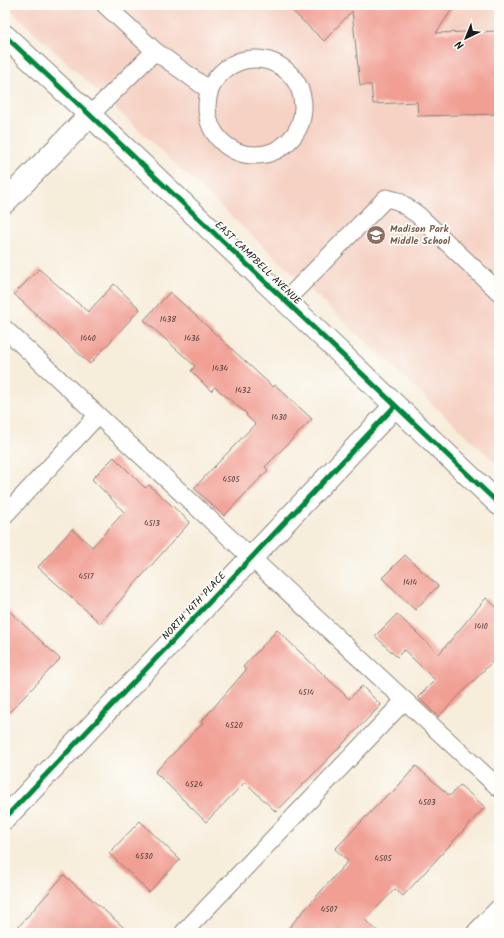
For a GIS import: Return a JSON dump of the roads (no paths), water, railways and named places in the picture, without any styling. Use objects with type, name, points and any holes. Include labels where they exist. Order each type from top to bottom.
[{"type":"street","name":"EAST CAMPBELL AVENUE","points":[[5,36],[90,114],[499,504]]},
{"type":"street","points":[[5,202],[90,114]]},
{"type":"street","name":"NORTH 14TH PLACE","points":[[5,818],[395,406]]},
{"type":"street","points":[[478,933],[499,911]]},
{"type":"lane","points":[[105,5],[155,51],[209,90]]},
{"type":"lane","points":[[90,114],[155,51]]},
{"type":"lane","points":[[261,59],[276,64],[289,73],[298,86],[303,101],[302,117],[297,132],[287,144],[274,152],[258,156],[242,155],[228,148],[216,137],[208,122],[206,106],[209,90],[217,76],[230,65],[240,61],[261,59]]},
{"type":"lane","points":[[285,301],[386,198],[398,201],[418,215],[499,292]]},
{"type":"lane","points":[[5,329],[499,788]]},
{"type":"lane","points":[[5,514],[97,416]]},
{"type":"lane","points":[[183,933],[404,701]]},
{"type":"place","name":"Madison Park Middle School","points":[[376,235]]}]
